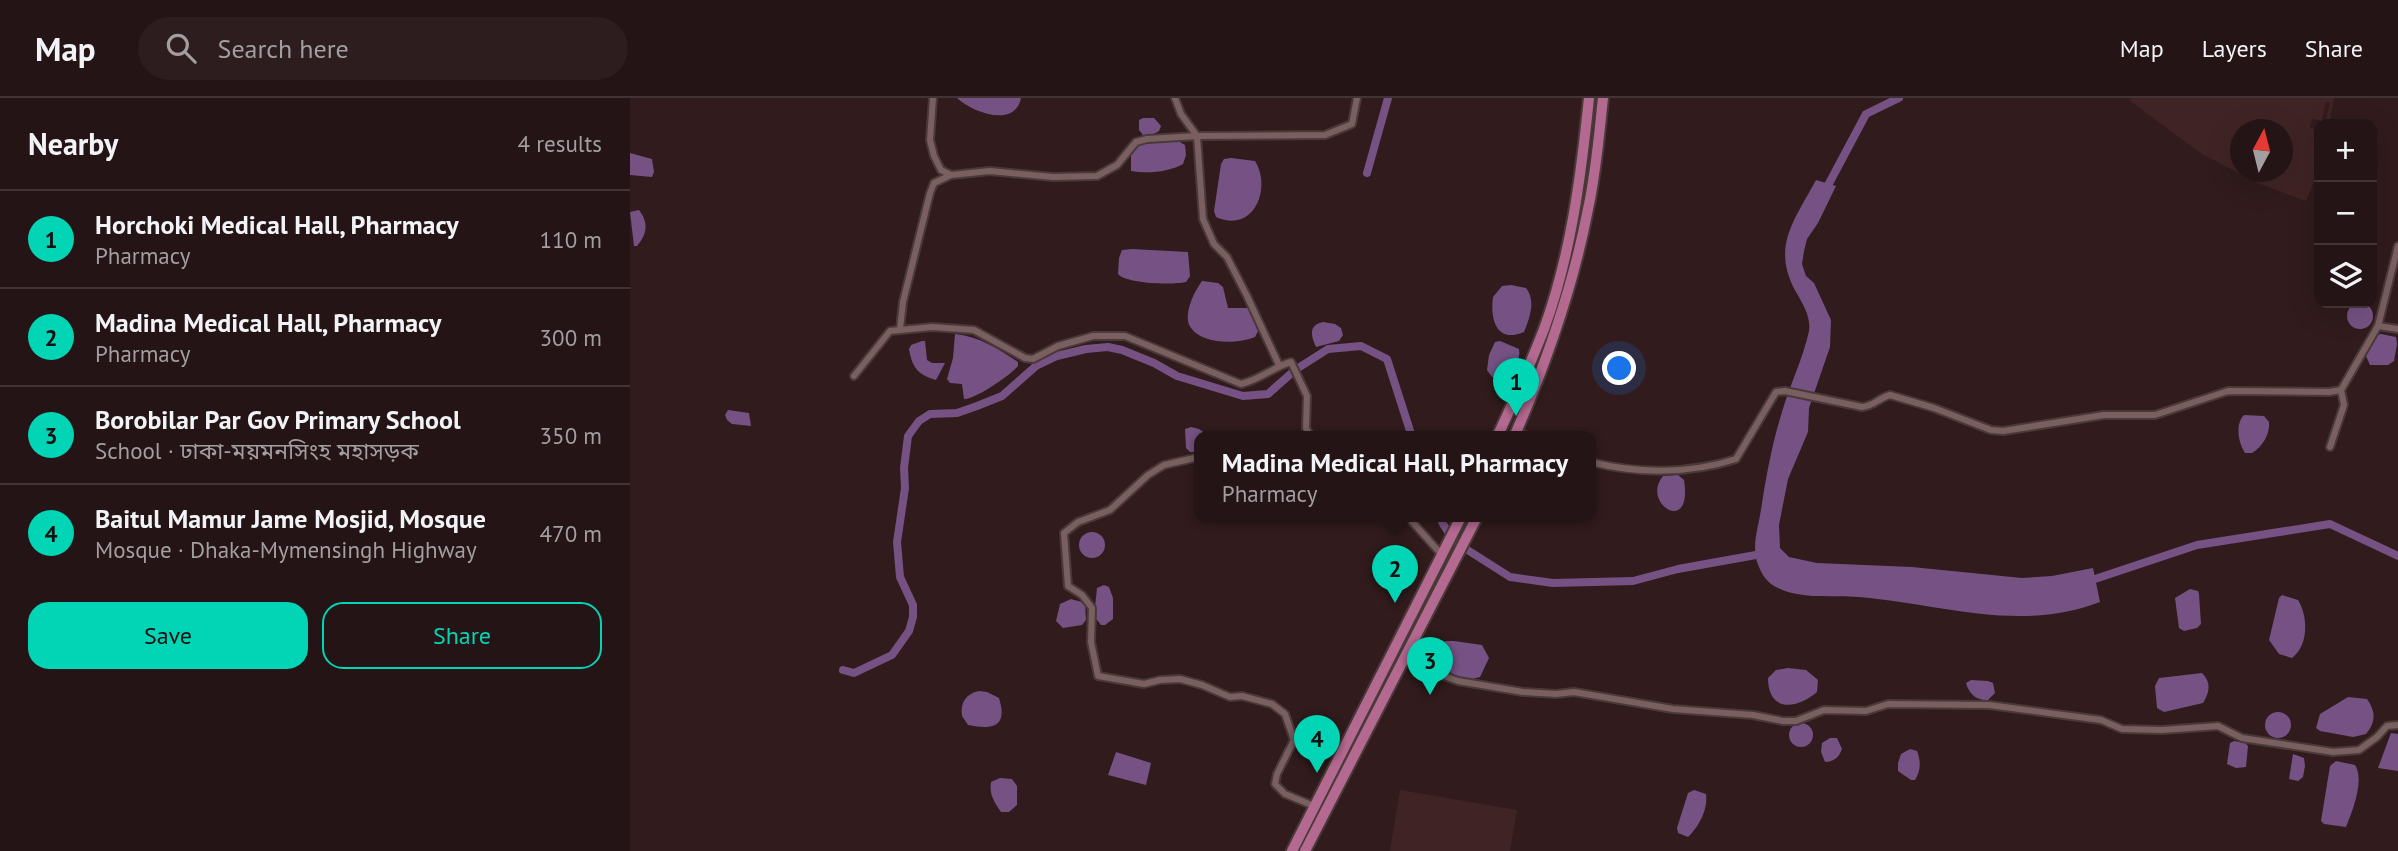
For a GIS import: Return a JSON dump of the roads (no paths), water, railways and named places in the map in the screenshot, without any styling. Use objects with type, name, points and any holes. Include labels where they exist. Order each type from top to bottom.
[{"type":"highway","points":[[1500,431],[1545,326],[1567,246],[1582,167],[1589,98]]},
{"type":"highway","points":[[1516,431],[1536,386],[1567,295],[1588,209],[1603,98]]},
{"type":"highway","points":[[1292,851],[1458,522]]},
{"type":"highway","points":[[1305,851],[1475,522]]},
{"type":"street","points":[[933,98],[930,140],[933,156],[942,170],[951,175]]},
{"type":"street","points":[[1175,98],[1181,114],[1197,136],[1203,219],[1214,244],[1227,257],[1279,365]]},
{"type":"street","points":[[900,330],[902,302],[934,183],[951,175],[990,171],[1053,177],[1097,176],[1118,165],[1136,142],[1147,139],[1325,135],[1352,124],[1357,98]]},
{"type":"street","points":[[2330,447],[2344,405],[2341,390],[2378,326],[2398,246]]},
{"type":"street","points":[[2378,326],[2398,329]]},
{"type":"street","points":[[854,376],[890,331],[942,327],[974,330],[1025,358],[1033,359],[1058,346],[1093,336],[1125,336],[1241,384],[1291,362],[1307,396],[1308,431]]},
{"type":"street","points":[[1596,463],[1613,468],[1664,470],[1714,466],[1736,459],[1770,399],[1776,392],[1785,391],[1862,407],[1873,406],[1883,397],[1890,395],[1992,430],[2003,431],[2104,415],[2155,415],[2228,391],[2341,390]]},
{"type":"street","points":[[1194,458],[1164,465],[1148,475],[1110,510],[1078,522],[1064,533],[1068,586],[1082,595],[1091,608],[1091,642],[1098,676],[1144,684],[1180,679],[1230,697],[1242,696],[1272,704],[1285,714],[1294,740],[1277,774],[1275,784],[1285,794],[1314,806]]},
{"type":"street","points":[[1412,522],[1442,555]]},
{"type":"street","points":[[1404,661],[1458,681],[1523,692],[1574,692],[1673,709],[1753,715],[1783,721],[1796,721],[1824,710],[1866,711],[1888,704],[1989,705],[2101,720],[2122,729],[2162,730],[2218,726],[2242,738],[2333,752],[2359,750],[2387,726],[2398,725]]},
{"type":"waterway","points":[[1367,173],[1388,98]]},
{"type":"waterway","points":[[1825,191],[1866,114],[1899,98]]},
{"type":"waterway","points":[[843,670],[854,673],[892,655],[909,631],[913,617],[913,605],[900,577],[897,542],[905,488],[904,468],[908,436],[919,421],[930,414],[957,413],[1002,396],[1036,366],[1057,356],[1086,349],[1108,347],[1122,350],[1177,376],[1243,396],[1268,394],[1295,370],[1328,349],[1361,346],[1387,359],[1410,431]]},
{"type":"waterway","points":[[1442,522],[1455,542],[1510,577],[1553,583],[1633,581],[1678,569],[1767,553]]},
{"type":"waterway","points":[[2086,582],[2197,545],[2330,524],[2398,556]]},
{"type":"place","name":"Horchoki Medical Hall, Pharmacy","points":[[1516,416]]},
{"type":"place","name":"Madina Medical Hall, Pharmacy","points":[[1395,603]]},
{"type":"place","name":"Borobilar Par Gov Primary School","points":[[1430,695]]},
{"type":"place","name":"Baitul Mamur Jame Mosjid, Mosque","points":[[1317,773]]}]
